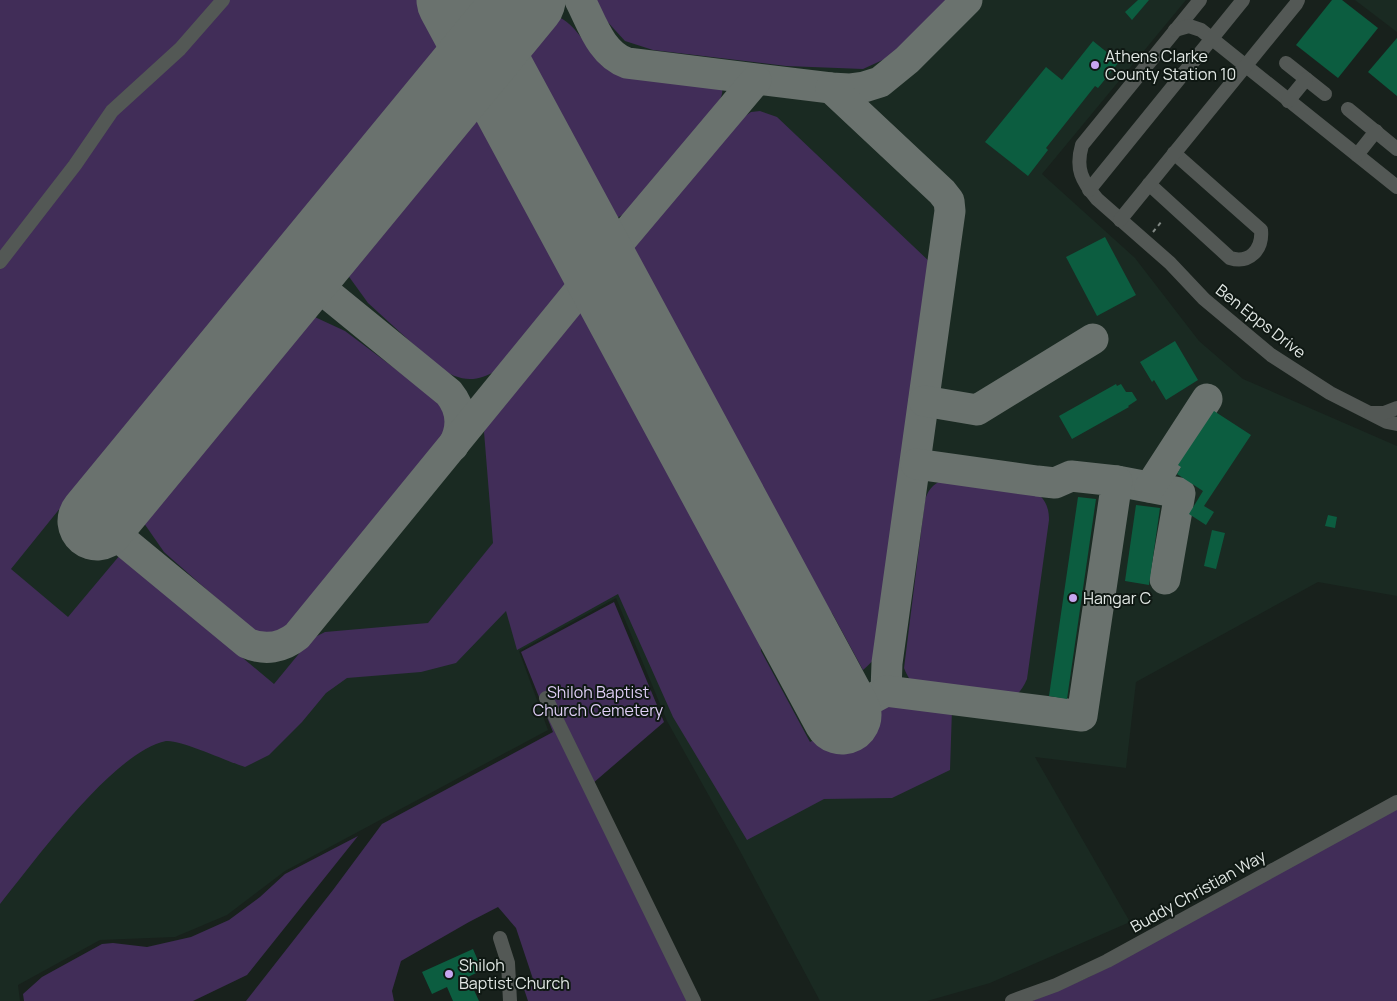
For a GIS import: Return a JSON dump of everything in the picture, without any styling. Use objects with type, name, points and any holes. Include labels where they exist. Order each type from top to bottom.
[{"type":"street","points":[[0,262],[75,165],[112,111],[180,49],[223,0]]},
{"type":"street","name":"Ben Epps Drive","points":[[1200,0],[1082,146],[1078,158],[1080,174],[1089,190],[1120,220],[1170,263],[1204,299],[1272,355],[1330,393],[1387,422],[1397,424]]},
{"type":"street","points":[[1089,190],[1243,0]]},
{"type":"street","points":[[1120,220],[1298,0]]},
{"type":"street","points":[[1175,30],[1185,26],[1194,26],[1201,30],[1397,187]]},
{"type":"street","points":[[1286,63],[1325,94]]},
{"type":"street","points":[[1288,101],[1306,79]]},
{"type":"street","points":[[1348,109],[1397,149]]},
{"type":"street","points":[[1357,154],[1376,131]]},
{"type":"street","points":[[1149,184],[1230,258],[1239,261],[1249,258],[1258,249],[1262,238],[1261,230],[1174,153]]},
{"type":"street","points":[[1370,414],[1384,413],[1397,408]]},
{"type":"street","points":[[546,698],[694,1001]]},
{"type":"street","name":"Buddy Christian Way","points":[[1012,1001],[1056,985],[1108,961],[1397,802]]},
{"type":"street","points":[[500,938],[508,963],[510,1001]]},
{"type":"path","points":[[1152,233],[1162,221]]},
{"type":"shaded area","points":[[0,0],[1186,0],[1042,174],[1135,258],[1199,341],[1243,379],[1397,446],[1397,596],[1318,582],[1136,682],[1126,768],[1035,757],[1130,922],[990,983],[927,1001],[820,1001],[740,851],[667,721],[616,598],[519,651],[548,730],[285,871],[227,915],[175,937],[100,940],[18,985],[20,1001],[0,1001]]},
{"type":"shaded area","points":[[1355,0],[1397,0],[1397,32]]},
{"type":"green space","points":[[0,0],[428,0],[453,45],[69,513],[61,507],[11,569],[68,617],[120,555],[274,684],[311,639],[325,632],[428,623],[493,543],[484,432],[486,427],[580,311],[592,306],[758,616],[761,651],[810,742],[886,701],[892,700],[952,709],[950,770],[892,798],[824,799],[747,840],[673,717],[618,594],[517,650],[506,611],[456,663],[421,672],[347,678],[326,693],[302,722],[269,755],[245,767],[172,741],[166,741],[145,749],[99,786],[76,810],[0,904]]},
{"type":"green space","points":[[596,0],[948,0],[887,58],[863,69],[786,66],[653,50],[625,41],[604,18]]},
{"type":"green space","points":[[548,15],[557,16],[565,21],[580,36],[601,63],[616,74],[625,77],[719,86],[722,88],[721,97],[714,108],[627,212],[617,218],[605,218],[517,51]]},
{"type":"green space","points":[[480,96],[576,274],[497,370],[481,377],[467,379],[452,375],[437,366],[368,303],[342,267]]},
{"type":"green space","points":[[760,111],[777,117],[932,264],[906,454],[908,455],[885,637],[877,655],[863,670],[832,613],[808,598],[627,260],[629,253],[735,123],[751,112]]},
{"type":"green space","points":[[304,312],[345,331],[441,403],[448,417],[446,432],[443,437],[288,626],[274,634],[264,634],[249,627],[164,552],[139,516],[141,511]]},
{"type":"green space","points":[[947,478],[1020,488],[1036,493],[1045,501],[1048,508],[1049,520],[1027,679],[1016,695],[1010,699],[964,696],[921,689],[910,680],[904,668],[925,500],[933,486]]},
{"type":"green space","name":"Shiloh Baptist Church Cemetery","points":[[614,602],[664,722],[585,790],[687,1001],[528,1001],[524,989],[535,985],[516,928],[498,907],[401,961],[392,991],[394,1001],[246,1001],[382,824],[553,732],[521,652]]},
{"type":"green space","points":[[1397,807],[1397,1001],[1032,1001],[1089,977]]},
{"type":"green space","points":[[358,836],[247,975],[193,1001],[24,1001],[23,994],[42,977],[102,944],[113,943],[147,947],[191,937],[229,920],[260,897],[285,874]]},
{"type":"building","points":[[1138,0],[1149,0],[1132,20],[1125,12]]},
{"type":"building","points":[[1332,0],[1342,0],[1378,28],[1338,78],[1296,45]]},
{"type":"building","points":[[1397,38],[1397,96],[1368,72]]},
{"type":"building","points":[[1093,41],[1119,62],[1098,88],[1095,86],[1046,148],[1048,150],[1028,176],[985,142],[1046,67],[1062,80]]},
{"type":"building","points":[[1105,237],[1136,295],[1097,316],[1066,257]]},
{"type":"building","points":[[1175,341],[1198,380],[1166,400],[1140,362]]},
{"type":"building","points":[[1116,384],[1117,386],[1121,384],[1126,392],[1132,392],[1137,400],[1129,407],[1072,439],[1059,416]]},
{"type":"building","points":[[1214,411],[1251,435],[1204,506],[1214,512],[1206,525],[1189,514],[1203,491],[1177,474],[1181,467],[1178,465]]},
{"type":"building","name":"Hangar C","points":[[1078,497],[1096,499],[1067,699],[1049,696]]},
{"type":"building","points":[[1136,505],[1160,508],[1149,585],[1125,581]]},
{"type":"building","points":[[1328,515],[1337,517],[1335,528],[1325,526]]},
{"type":"building","points":[[1212,530],[1225,533],[1216,569],[1204,566]]},
{"type":"building","name":"Shiloh Baptist Church","points":[[473,949],[482,970],[468,977],[479,1001],[453,1001],[447,987],[432,994],[422,972]]},
{"type":"taxiway","points":[[580,0],[598,37],[610,53],[627,63],[849,89],[880,82],[907,60],[967,0]]},
{"type":"taxiway","points":[[98,520],[247,643],[260,647],[273,647],[279,646],[297,636],[600,265],[756,80]]},
{"type":"taxiway","points":[[831,88],[942,192],[949,201],[950,211],[887,663],[886,691],[842,715]]},
{"type":"taxiway","points":[[302,273],[449,393],[457,405],[460,418],[459,432],[453,446]]},
{"type":"taxiway","points":[[924,401],[977,410],[1093,339]]},
{"type":"taxiway","points":[[1150,487],[1207,399]]},
{"type":"taxiway","points":[[886,691],[1082,716],[1117,481],[1071,476],[1055,483],[916,464]]},
{"type":"taxiway","points":[[1117,481],[1180,493],[1165,579]]},
{"type":"runway","points":[[456,0],[842,715]]},
{"type":"runway","points":[[97,521],[526,0]]},
{"type":"place","name":"Athens Clarke County Station 10","points":[[1095,65]]},
{"type":"place","name":"Hangar C","points":[[1073,598]]},
{"type":"place","name":"Shiloh Baptist Church","points":[[449,974]]}]
